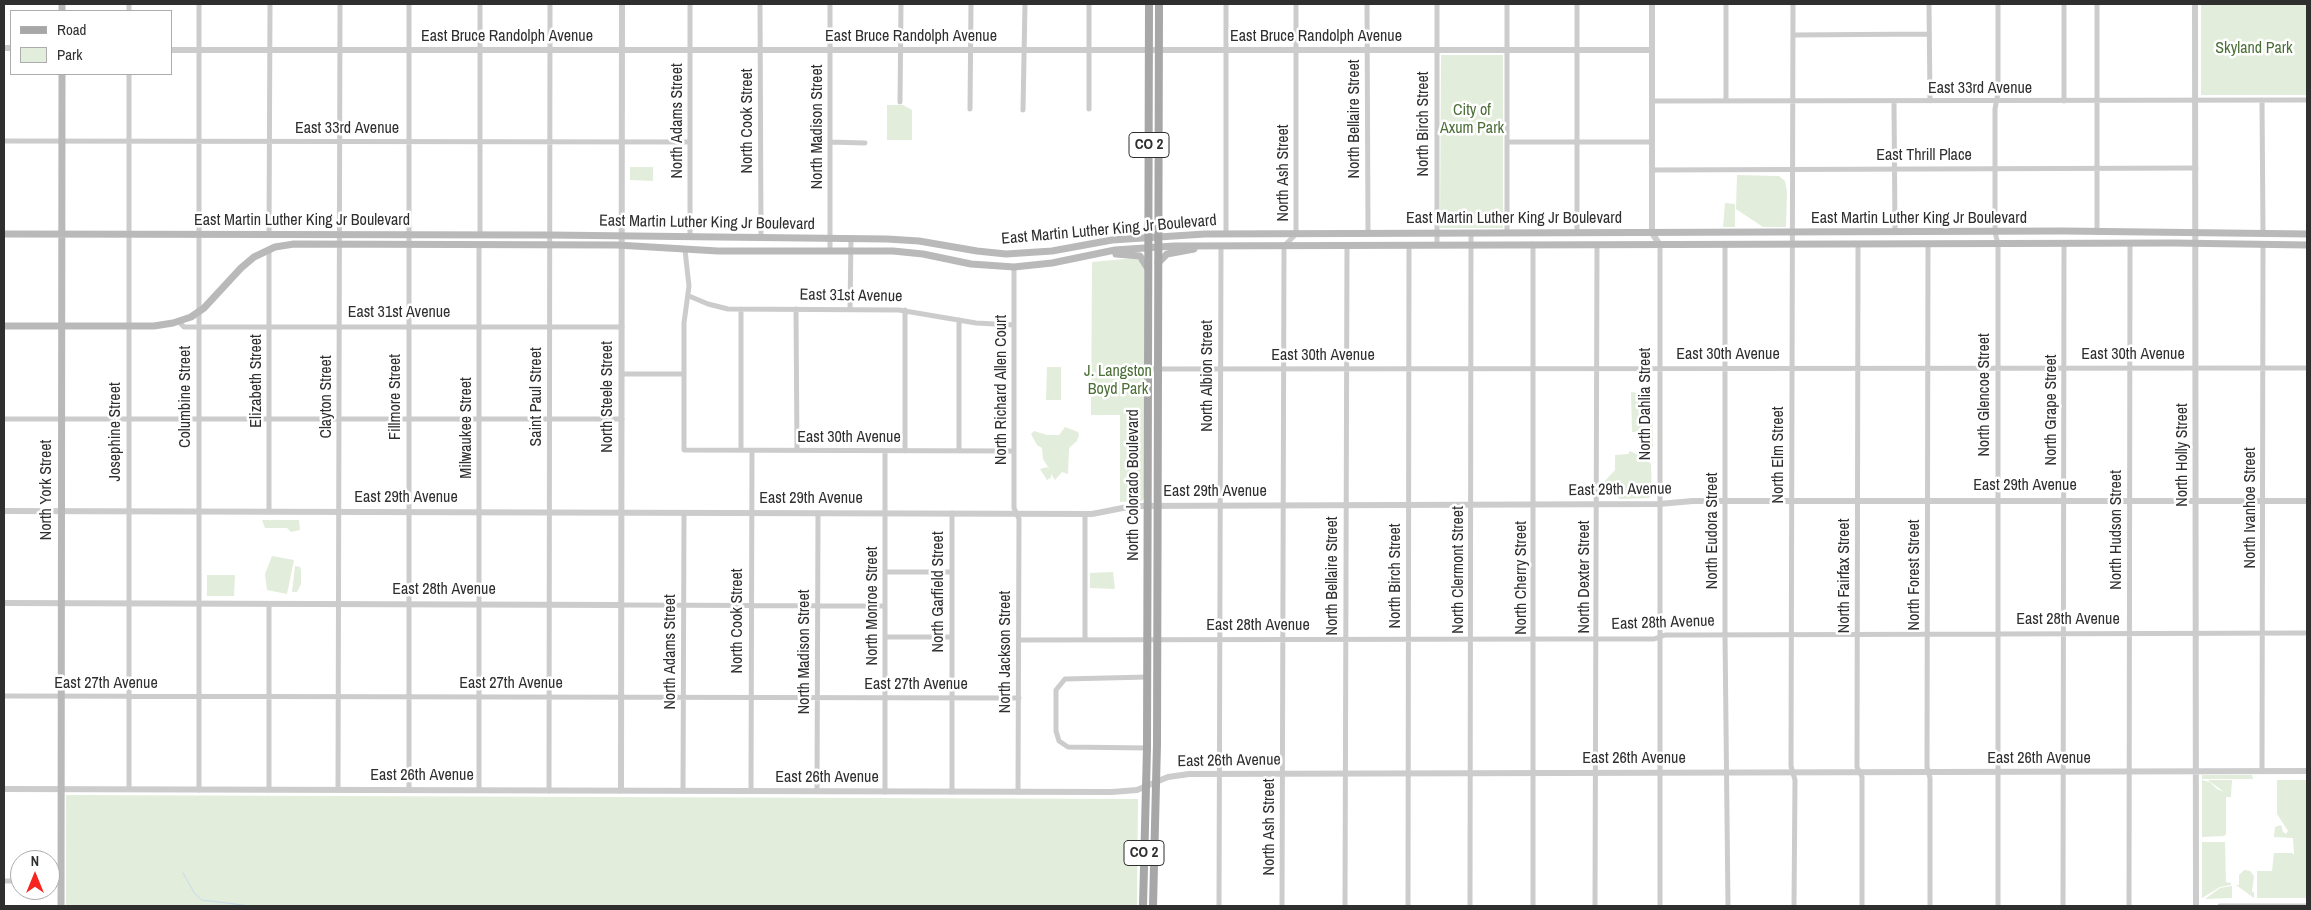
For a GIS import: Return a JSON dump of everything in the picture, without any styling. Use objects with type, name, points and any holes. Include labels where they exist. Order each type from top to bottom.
[{"type":"main road","name":"North Colorado Boulevard","points":[[1143,906],[1148,677],[1149,4]]},
{"type":"main road","name":"North Colorado Boulevard","points":[[1153,906],[1158,506],[1159,4]]},
{"type":"main road","name":"North York Street","points":[[61,906],[62,75]]},
{"type":"main road","name":"East Martin Luther King Jr Boulevard","points":[[4,234],[550,235],[830,238],[912,240],[977,252],[1013,254],[1052,251],[1106,241],[1158,236],[1226,234],[1471,233],[1507,230],[1577,233],[2097,232],[2307,234]]},
{"type":"main road","name":"East Martin Luther King Jr Boulevard","points":[[269,249],[291,245],[339,244],[622,246],[685,252],[851,251],[916,253],[972,264],[1014,267],[1052,263],[1088,255],[1148,247],[1347,245],[1533,247],[2064,243],[2307,245]]},
{"type":"main road","points":[[1158,263],[1167,254],[1212,246]]},
{"type":"main road","name":"East 31st Avenue","points":[[4,326],[129,326],[164,325],[179,322],[199,312],[213,300],[245,264],[269,249]]},
{"type":"main road","points":[[1088,255],[1136,255],[1144,260],[1148,272]]},
{"type":"street","name":"Columbine Street","points":[[199,4],[199,790]]},
{"type":"street","points":[[269,234],[270,4]]},
{"type":"street","name":"Clayton Street","points":[[338,790],[340,4]]},
{"type":"street","name":"Fillmore Street","points":[[409,4],[409,790]]},
{"type":"street","points":[[480,4],[480,235]]},
{"type":"street","name":"Saint Paul Street","points":[[549,791],[550,4]]},
{"type":"street","name":"North Steele Street","points":[[621,791],[622,4]]},
{"type":"street","name":"North Adams Street","points":[[690,4],[690,238]]},
{"type":"street","name":"North Cook Street","points":[[760,4],[761,238]]},
{"type":"street","name":"North Madison Street","points":[[830,4],[830,251]]},
{"type":"street","points":[[900,102],[901,4]]},
{"type":"street","points":[[970,109],[971,4]]},
{"type":"street","points":[[1023,110],[1025,4]]},
{"type":"street","points":[[1089,4],[1089,109]]},
{"type":"street","points":[[1226,4],[1226,234]]},
{"type":"street","name":"North Ash Street","points":[[1282,906],[1284,246],[1296,234],[1296,4]]},
{"type":"street","name":"North Bellaire Street","points":[[1367,4],[1368,233]]},
{"type":"street","name":"North Birch Street","points":[[1437,4],[1437,245]]},
{"type":"street","points":[[1507,4],[1507,230]]},
{"type":"street","points":[[1577,233],[1578,4]]},
{"type":"street","points":[[1652,4],[1652,233],[1660,245]]},
{"type":"street","points":[[1726,4],[1726,101]]},
{"type":"street","name":"North Elm Street","points":[[1793,4],[1791,766],[1793,773],[1794,906]]},
{"type":"street","points":[[1929,4],[1930,101]]},
{"type":"street","name":"North Glencoe Street","points":[[1998,4],[1995,232],[1998,244],[1998,906]]},
{"type":"street","points":[[2064,4],[2064,101]]},
{"type":"street","points":[[2097,4],[2097,232]]},
{"type":"street","name":"North Holly Street","points":[[2195,4],[2197,233],[2196,906]]},
{"type":"street","points":[[1793,34],[1930,34]]},
{"type":"street","name":"East Bruce Randolph Avenue","points":[[172,50],[1089,52],[1652,50]]},
{"type":"street","name":"Josephine Street","points":[[129,75],[129,789]]},
{"type":"street","points":[[2262,100],[2263,234]]},
{"type":"street","name":"East 33rd Avenue","points":[[1652,101],[2307,100]]},
{"type":"street","points":[[1894,102],[1895,232]]},
{"type":"street","name":"East 33rd Avenue","points":[[4,141],[690,142]]},
{"type":"street","points":[[830,142],[865,143]]},
{"type":"street","points":[[1507,142],[1652,142]]},
{"type":"street","name":"East Thrill Place","points":[[1652,172],[1794,169],[2196,168]]},
{"type":"street","name":"North Clermont Street","points":[[1470,906],[1471,233]]},
{"type":"street","points":[[850,309],[851,239]]},
{"type":"street","name":"North Grape Street","points":[[2063,906],[2064,243]]},
{"type":"street","name":"North Hudson Street","points":[[2129,906],[2130,243]]},
{"type":"street","name":"North Fairfax Street","points":[[1858,244],[1857,767],[1862,777],[1862,906]]},
{"type":"street","name":"North Forest Street","points":[[1928,244],[1928,773],[1930,906]]},
{"type":"street","name":"Milwaukee Street","points":[[478,790],[479,245]]},
{"type":"street","name":"North Bellaire Street","points":[[1345,906],[1347,245]]},
{"type":"street","name":"North Birch Street","points":[[1408,245],[1408,906]]},
{"type":"street","name":"North Dahlia Street","points":[[1660,245],[1660,906]]},
{"type":"street","name":"North Eudora Street","points":[[1725,245],[1725,635],[1728,906]]},
{"type":"street","name":"North Ivanhoe Street","points":[[2262,771],[2264,245]]},
{"type":"street","name":"North Albion Street","points":[[1219,906],[1221,246]]},
{"type":"street","name":"North Dexter Street","points":[[1596,906],[1597,246]]},
{"type":"street","name":"North Cherry Street","points":[[1533,247],[1533,906]]},
{"type":"street","name":"Elizabeth Street","points":[[269,249],[269,512]]},
{"type":"street","points":[[622,374],[684,374],[684,323],[689,296],[685,252]]},
{"type":"street","name":"North Richard Allen Court","points":[[1014,267],[1014,508],[1016,513]]},
{"type":"street","name":"East 31st Avenue","points":[[689,296],[720,307],[741,309],[905,310],[959,320],[1014,325]]},
{"type":"street","points":[[741,309],[741,450]]},
{"type":"street","points":[[796,309],[797,450]]},
{"type":"street","points":[[905,310],[905,451]]},
{"type":"street","points":[[959,320],[959,451]]},
{"type":"street","name":"East 31st Avenue","points":[[179,322],[184,327],[622,327]]},
{"type":"street","name":"East 30th Avenue","points":[[1148,369],[1725,367],[2307,368]]},
{"type":"street","name":"East 30th Avenue","points":[[684,374],[684,450],[1014,451]]},
{"type":"street","points":[[4,419],[622,419]]},
{"type":"street","name":"North Cook Street","points":[[751,791],[752,450]]},
{"type":"street","name":"North Monroe Street","points":[[885,451],[885,792]]},
{"type":"street","name":"East 29th Avenue","points":[[4,511],[1016,513],[1085,516],[1124,506],[1220,508],[1346,505],[1660,504],[1726,501],[2307,500]]},
{"type":"street","name":"North Adams Street","points":[[683,791],[684,513]]},
{"type":"street","name":"North Madison Street","points":[[817,791],[818,513]]},
{"type":"street","name":"North Garfield Street","points":[[952,513],[952,792]]},
{"type":"street","name":"North Jackson Street","points":[[1016,513],[1019,519],[1018,792]]},
{"type":"street","points":[[1084,640],[1085,516]]},
{"type":"street","points":[[885,572],[952,572]]},
{"type":"street","name":"East 28th Avenue","points":[[4,603],[885,606]]},
{"type":"street","points":[[268,790],[269,604]]},
{"type":"street","name":"East 28th Avenue","points":[[1019,640],[1597,639],[1659,637],[1665,635],[2307,634]]},
{"type":"street","points":[[885,637],[952,637]]},
{"type":"street","points":[[1147,748],[1068,746],[1057,738],[1056,690],[1065,679],[1148,677]]},
{"type":"street","name":"East 27th Avenue","points":[[4,696],[1018,698]]},
{"type":"street","name":"East 26th Avenue","points":[[4,789],[1112,792],[1130,791],[1175,775],[1220,774],[2307,771]]},
{"type":"street","points":[[2220,906],[2307,906]]},
{"type":"green space","name":"Skyland Park","points":[[2201,4],[2307,4],[2307,95],[2201,95]]},
{"type":"green space","name":"City of Axum Park","points":[[1441,55],[1503,55],[1503,228],[1440,228]]},
{"type":"green space","points":[[887,105],[903,105],[912,110],[912,140],[887,140]]},
{"type":"green space","points":[[630,167],[653,167],[653,181],[630,180]]},
{"type":"green space","points":[[1737,175],[1779,176],[1785,181],[1787,192],[1786,227],[1763,227],[1736,209]]},
{"type":"green space","points":[[1725,203],[1735,204],[1735,227],[1723,227]]},
{"type":"green space","name":"J. Langston Boyd Park","points":[[1136,258],[1143,263],[1144,270],[1144,498],[1142,501],[1120,502],[1120,415],[1091,415],[1092,262]]},
{"type":"green space","points":[[1047,367],[1061,367],[1061,400],[1046,400]]},
{"type":"green space","points":[[1631,392],[1652,395],[1653,447],[1642,447],[1638,432],[1632,432]]},
{"type":"green space","points":[[1065,427],[1078,432],[1079,435],[1077,441],[1069,448],[1068,474],[1062,472],[1055,480],[1051,474],[1051,478],[1047,480],[1040,469],[1047,467],[1050,470],[1043,459],[1042,448],[1037,445],[1031,434],[1034,431],[1047,435],[1059,435]]},
{"type":"green space","points":[[1630,451],[1645,458],[1651,464],[1652,495],[1649,498],[1620,499],[1604,486],[1604,482],[1615,470],[1615,455],[1628,454]]},
{"type":"green space","points":[[262,520],[299,520],[300,530],[291,532],[287,528],[265,528]]},
{"type":"green space","points":[[272,556],[294,560],[287,594],[267,590],[265,574]]},
{"type":"green space","points":[[295,566],[300,567],[301,570],[301,584],[297,592],[292,592]]},
{"type":"green space","points":[[1113,572],[1115,589],[1090,588],[1090,573]]},
{"type":"green space","points":[[207,575],[235,575],[234,596],[207,596]]},
{"type":"green space","points":[[2202,775],[2252,775],[2253,779],[2202,779]]},
{"type":"green space","points":[[2202,780],[2210,782],[2217,789],[2224,792],[2208,780],[2232,780],[2231,797],[2226,797],[2226,834],[2224,836],[2202,837]]},
{"type":"green space","points":[[2277,780],[2307,780],[2307,898],[2257,898],[2257,871],[2272,871],[2274,853],[2292,853],[2294,855],[2293,838],[2274,837],[2275,827],[2281,825],[2283,832],[2286,834],[2288,831],[2277,814]]},
{"type":"green space","points":[[66,795],[1138,799],[1137,906],[66,906]]},
{"type":"green space","points":[[2202,842],[2225,842],[2226,882],[2231,883],[2231,885],[2220,887],[2202,898]]},
{"type":"green space","points":[[2244,870],[2250,871],[2254,876],[2252,892],[2254,892],[2254,898],[2236,885],[2239,885],[2239,875]]},
{"type":"green space","points":[[2232,886],[2232,898],[2205,899],[2220,888]]},
{"type":"waterway","points":[[183,873],[195,894],[202,900],[251,906]]}]
